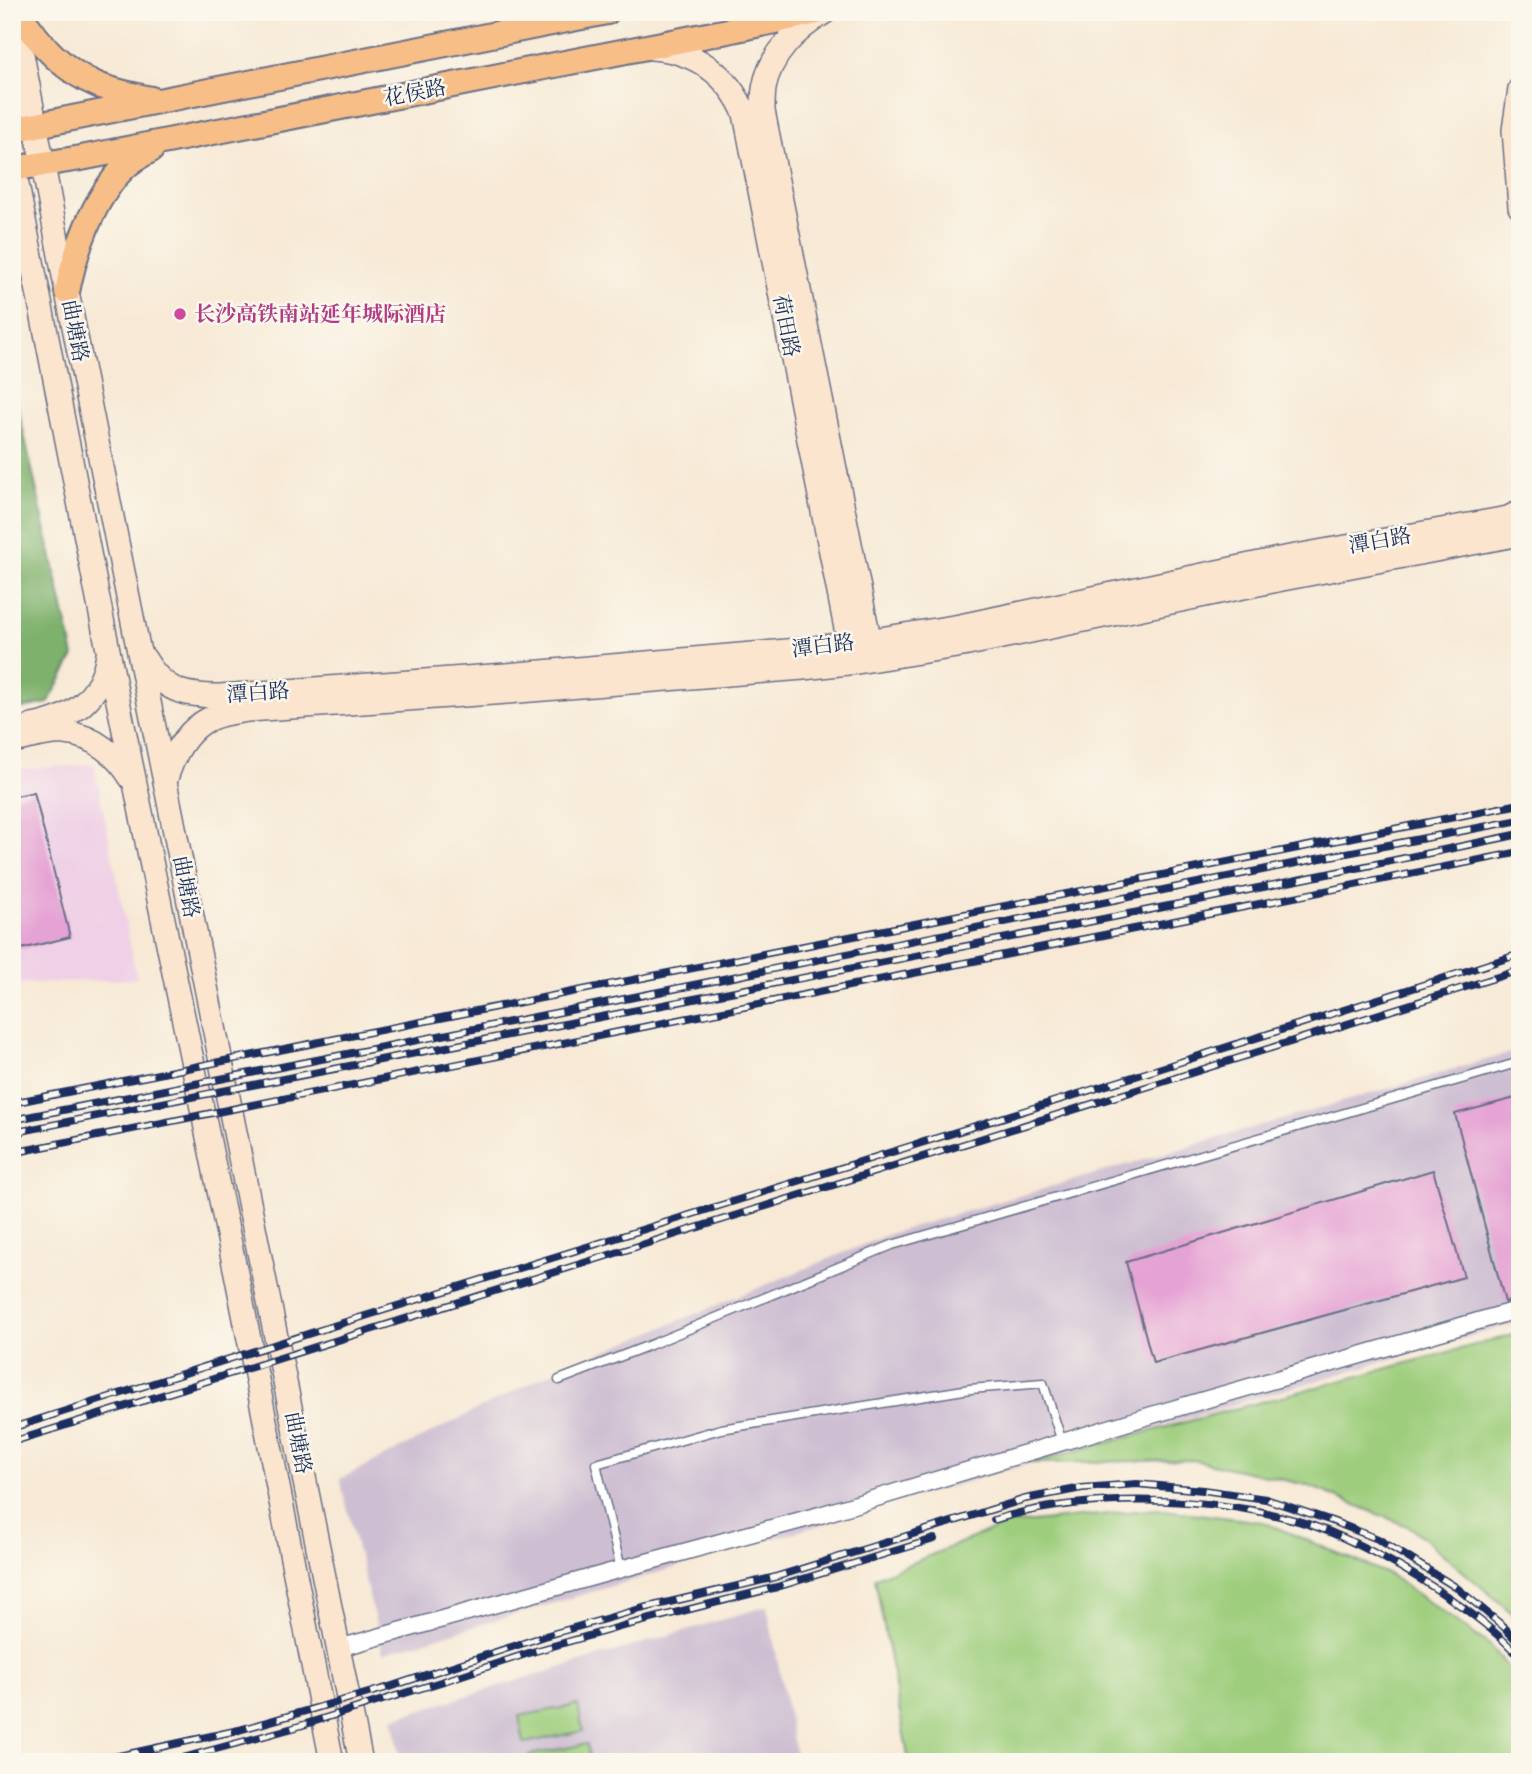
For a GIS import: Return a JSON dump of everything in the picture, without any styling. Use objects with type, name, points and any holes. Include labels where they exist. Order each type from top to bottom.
[{"type":"main road","points":[[17,12],[52,55],[77,74],[99,86],[159,101]]},
{"type":"main road","name":"花侯路","points":[[24,128],[607,12]]},
{"type":"main road","name":"花侯路","points":[[14,174],[44,169],[81,158],[817,12]]},
{"type":"main road","points":[[67,292],[78,248],[104,194],[123,168],[165,142]]},
{"type":"street","name":"曲塘路","points":[[17,12],[24,128],[44,169],[361,1762]]},
{"type":"street","name":"荷田路","points":[[825,12],[790,38],[777,56],[767,74],[763,91],[763,111],[861,652]]},
{"type":"street","name":"荷田路","points":[[645,48],[676,51],[705,64],[728,85],[745,114],[849,591]]},
{"type":"street","points":[[1520,89],[1514,130],[1520,207]]},
{"type":"street","name":"曲塘路","points":[[14,174],[332,1762]]},
{"type":"street","points":[[12,264],[38,295]]},
{"type":"street","name":"潭白路","points":[[138,646],[155,676],[167,687],[183,693],[210,696],[506,675],[795,650],[861,652],[920,633],[1279,559],[1508,518],[1520,512]]},
{"type":"street","name":"潭白路","points":[[165,782],[172,761],[192,731],[208,719],[226,713],[714,676],[861,652],[963,645],[1282,579],[1520,534]]},
{"type":"street","points":[[795,650],[812,643],[829,629],[849,591],[884,625],[904,633],[920,633]]},
{"type":"street","points":[[12,730],[49,723],[78,708],[98,687],[109,652]]},
{"type":"street","points":[[12,741],[66,733],[99,744],[123,766],[136,789]]},
{"type":"street","points":[[339,1648],[820,1515],[1520,1309]]},
{"type":"lane","points":[[559,1380],[892,1245],[1520,1062]]},
{"type":"lane","points":[[621,1569],[596,1464],[721,1429],[970,1389],[1043,1383],[1062,1443]]},
{"type":"shaded area","points":[[94,764],[137,979],[12,984],[12,770]]},
{"type":"shaded area","points":[[1520,1050],[1520,1322],[383,1653],[340,1479],[544,1376],[892,1233]]},
{"type":"shaded area","points":[[767,1606],[797,1762],[401,1762],[393,1718]]},
{"type":"green space","points":[[12,381],[74,656],[48,703],[12,710]]},
{"type":"green space","points":[[1520,1333],[1520,1622],[1412,1528],[1307,1485],[1193,1460],[1031,1463]]},
{"type":"green space","points":[[1156,1509],[1263,1522],[1390,1575],[1491,1646],[1520,1683],[1520,1762],[909,1762],[875,1578],[1004,1525]]},
{"type":"green space","points":[[578,1705],[583,1731],[524,1743],[519,1716]]},
{"type":"green space","points":[[587,1744],[590,1762],[531,1762],[530,1755]]},
{"type":"building","points":[[34,792],[70,937],[21,949],[12,911],[12,797]]},
{"type":"building","points":[[1515,1098],[1520,1116],[1520,1298],[1505,1302],[1455,1114]]},
{"type":"building","points":[[1433,1170],[1464,1277],[1153,1363],[1126,1262]]},
{"type":"railway","points":[[12,1103],[1520,804]]},
{"type":"railway","points":[[12,1120],[1520,820]]},
{"type":"railway","points":[[12,1133],[1143,911],[1520,834]]},
{"type":"railway","points":[[12,1153],[1520,852]]},
{"type":"railway","points":[[12,1428],[1520,954]]},
{"type":"railway","points":[[12,1442],[1520,970]]},
{"type":"railway","points":[[91,1762],[239,1730],[386,1688],[545,1636],[640,1609],[772,1578],[1025,1499],[1082,1488],[1137,1484],[1203,1490],[1266,1499],[1332,1521],[1378,1539],[1457,1588],[1503,1626],[1520,1644]]},
{"type":"railway","points":[[994,1520],[1031,1510],[1117,1501],[1209,1504],[1253,1510],[1294,1520],[1346,1539],[1422,1580],[1478,1619],[1505,1641],[1520,1658]]},
{"type":"railway","points":[[168,1762],[293,1728],[532,1652],[777,1587],[934,1539]]},
{"type":"place","name":"长沙高铁南站延年城际酒店","points":[[180,314]]}]
